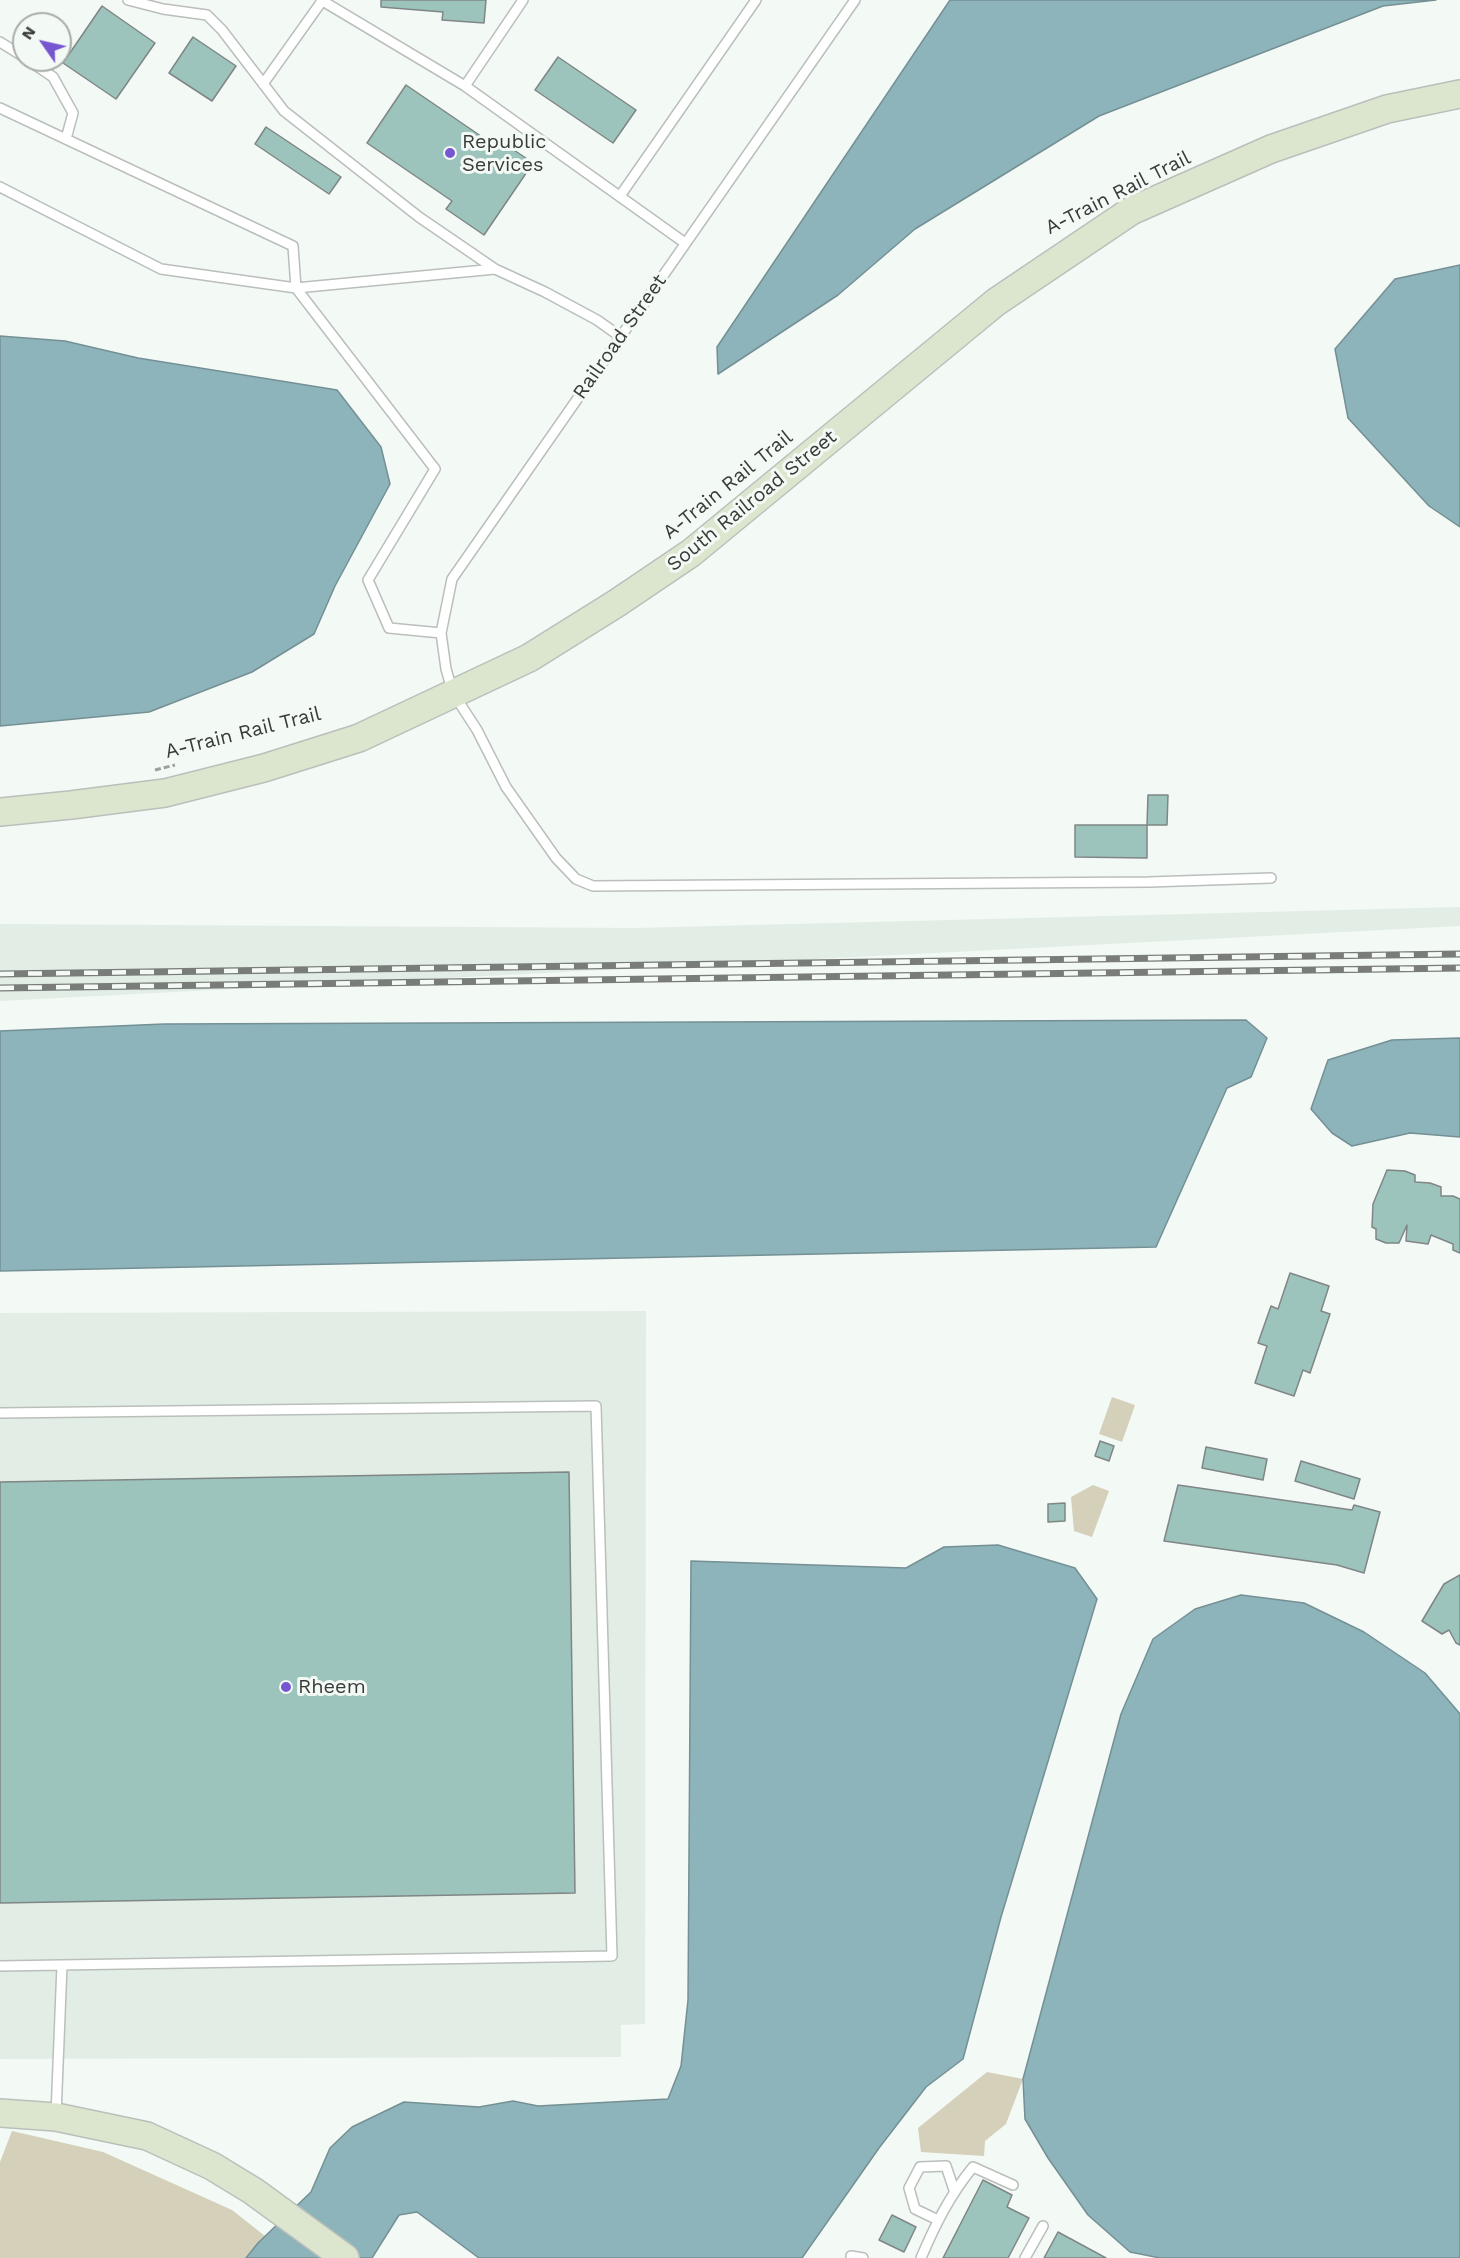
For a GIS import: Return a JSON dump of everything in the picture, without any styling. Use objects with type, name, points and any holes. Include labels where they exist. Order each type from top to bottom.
[{"type":"street","name":"South Railroad Street","points":[[0,812],[71,806],[165,793],[264,768],[359,738],[529,657],[691,554],[996,302],[1131,211],[1271,149],[1388,109],[1460,94]]},
{"type":"street","points":[[0,2113],[56,2117],[147,2136],[212,2166],[253,2191],[345,2258]]},
{"type":"lane","points":[[128,0],[163,9],[207,15],[222,30],[284,111],[419,217],[495,269],[586,314],[621,337]]},
{"type":"lane","points":[[263,84],[322,0],[465,86],[685,243]]},
{"type":"lane","points":[[465,86],[523,0]]},
{"type":"lane","points":[[620,196],[756,0]]},
{"type":"lane","name":"Railroad Street","points":[[855,0],[452,579],[441,633],[446,669],[453,693],[477,730],[506,787],[545,842],[576,879],[593,886],[1149,882],[1271,878]]},
{"type":"lane","points":[[46,72],[53,77],[73,113],[66,139]]},
{"type":"lane","points":[[0,108],[293,246],[296,288],[435,469],[368,580],[389,628],[441,633]]},
{"type":"lane","points":[[0,187],[161,269],[296,288],[495,269]]},
{"type":"lane","points":[[0,1413],[596,1406],[612,1956],[0,1966]]},
{"type":"lane","points":[[56,2117],[62,1965]]},
{"type":"lane","points":[[938,2220],[915,2209],[909,2188],[920,2167],[946,2166],[954,2190]]},
{"type":"lane","points":[[921,2258],[954,2190],[973,2167],[1013,2185]]},
{"type":"lane","points":[[1025,2258],[1043,2226]]},
{"type":"lane","points":[[851,2256],[863,2258]]},
{"type":"path","name":"A-Train Rail Trail","points":[[152,770],[175,765]]},
{"type":"shaded area","points":[[1460,907],[1460,926],[0,1001],[0,924],[635,928]]},
{"type":"shaded area","points":[[646,1311],[645,2024],[621,2025],[621,2057],[0,2059],[0,1313]]},
{"type":"shaded area","points":[[1112,1397],[1135,1405],[1122,1442],[1099,1434]]},
{"type":"shaded area","points":[[1093,1485],[1109,1491],[1092,1537],[1074,1531],[1071,1497]]},
{"type":"shaded area","points":[[987,2072],[1023,2079],[1006,2124],[985,2141],[984,2156],[921,2152],[918,2128]]},
{"type":"shaded area","points":[[12,2131],[103,2152],[232,2210],[293,2258],[0,2258],[0,2162]]},
{"type":"water","points":[[950,0],[1436,0],[1383,6],[1099,116],[915,229],[838,295],[718,374],[717,347]]},
{"type":"water","points":[[1460,265],[1460,527],[1429,506],[1348,418],[1335,349],[1395,279]]},
{"type":"water","points":[[0,336],[65,341],[138,358],[337,390],[381,447],[390,484],[335,586],[314,634],[252,672],[149,712],[0,726]]},
{"type":"water","points":[[1246,1020],[1267,1038],[1251,1077],[1227,1088],[1156,1247],[0,1271],[0,1031],[164,1024]]},
{"type":"water","points":[[1460,1038],[1460,1137],[1410,1133],[1352,1146],[1332,1133],[1311,1109],[1328,1060],[1392,1040]]},
{"type":"water","points":[[998,1545],[1075,1568],[1097,1599],[1001,1917],[963,2059],[926,2087],[879,2148],[802,2258],[479,2258],[417,2212],[399,2215],[372,2258],[246,2258],[258,2243],[311,2192],[330,2148],[352,2127],[404,2102],[479,2107],[513,2101],[538,2106],[668,2099],[681,2066],[688,2000],[691,1561],[906,1568],[944,1547]]},
{"type":"water","points":[[1241,1595],[1304,1603],[1364,1632],[1425,1673],[1460,1714],[1460,2258],[1160,2258],[1130,2252],[1088,2215],[1048,2158],[1025,2119],[1023,2079],[1121,1714],[1153,1639],[1195,1609]]},
{"type":"building","points":[[381,0],[486,0],[484,23],[442,20],[443,12],[381,7]]},
{"type":"building","points":[[102,6],[155,43],[116,99],[72,69],[72,50]]},
{"type":"building","points":[[193,37],[236,66],[212,101],[169,73]]},
{"type":"building","points":[[558,57],[636,110],[613,143],[535,90]]},
{"type":"building","name":"Republic Services","points":[[406,85],[491,143],[495,137],[533,163],[484,235],[446,209],[452,201],[367,143]]},
{"type":"building","points":[[266,127],[341,177],[329,194],[255,144]]},
{"type":"building","points":[[1148,795],[1168,795],[1167,825],[1147,825]]},
{"type":"building","points":[[1075,825],[1147,825],[1147,858],[1075,857]]},
{"type":"building","points":[[1387,1170],[1405,1171],[1415,1175],[1415,1182],[1430,1183],[1441,1187],[1441,1196],[1453,1196],[1460,1199],[1460,1253],[1453,1250],[1453,1244],[1431,1235],[1428,1244],[1406,1241],[1407,1225],[1399,1243],[1386,1243],[1376,1239],[1376,1229],[1372,1227],[1373,1204]]},
{"type":"building","points":[[1290,1273],[1329,1286],[1321,1311],[1330,1314],[1310,1373],[1303,1370],[1294,1396],[1255,1383],[1267,1346],[1258,1343],[1271,1306],[1278,1309]]},
{"type":"building","points":[[1100,1441],[1114,1446],[1109,1461],[1095,1456]]},
{"type":"building","points":[[1206,1447],[1267,1459],[1263,1480],[1202,1468]]},
{"type":"building","points":[[1301,1461],[1360,1479],[1354,1499],[1295,1481]]},
{"type":"building","name":"Rheem","points":[[569,1472],[575,1893],[0,1903],[0,1482]]},
{"type":"building","points":[[1178,1485],[1352,1510],[1354,1505],[1380,1512],[1364,1573],[1337,1565],[1164,1541]]},
{"type":"building","points":[[1065,1503],[1065,1521],[1048,1522],[1048,1504]]},
{"type":"building","points":[[1460,1575],[1460,1645],[1456,1643],[1449,1630],[1442,1634],[1422,1621],[1444,1584]]},
{"type":"building","points":[[983,2180],[1012,2195],[1007,2207],[1029,2218],[1008,2258],[943,2258]]},
{"type":"building","points":[[892,2215],[916,2227],[904,2252],[879,2240]]},
{"type":"building","points":[[1058,2232],[1106,2258],[1044,2258]]},
{"type":"railway","points":[[0,974],[1460,954]]},
{"type":"railway","points":[[0,988],[1460,968]]},
{"type":"place","name":"Republic Services","points":[[450,153]]},
{"type":"place","name":"Rheem","points":[[286,1687]]}]
